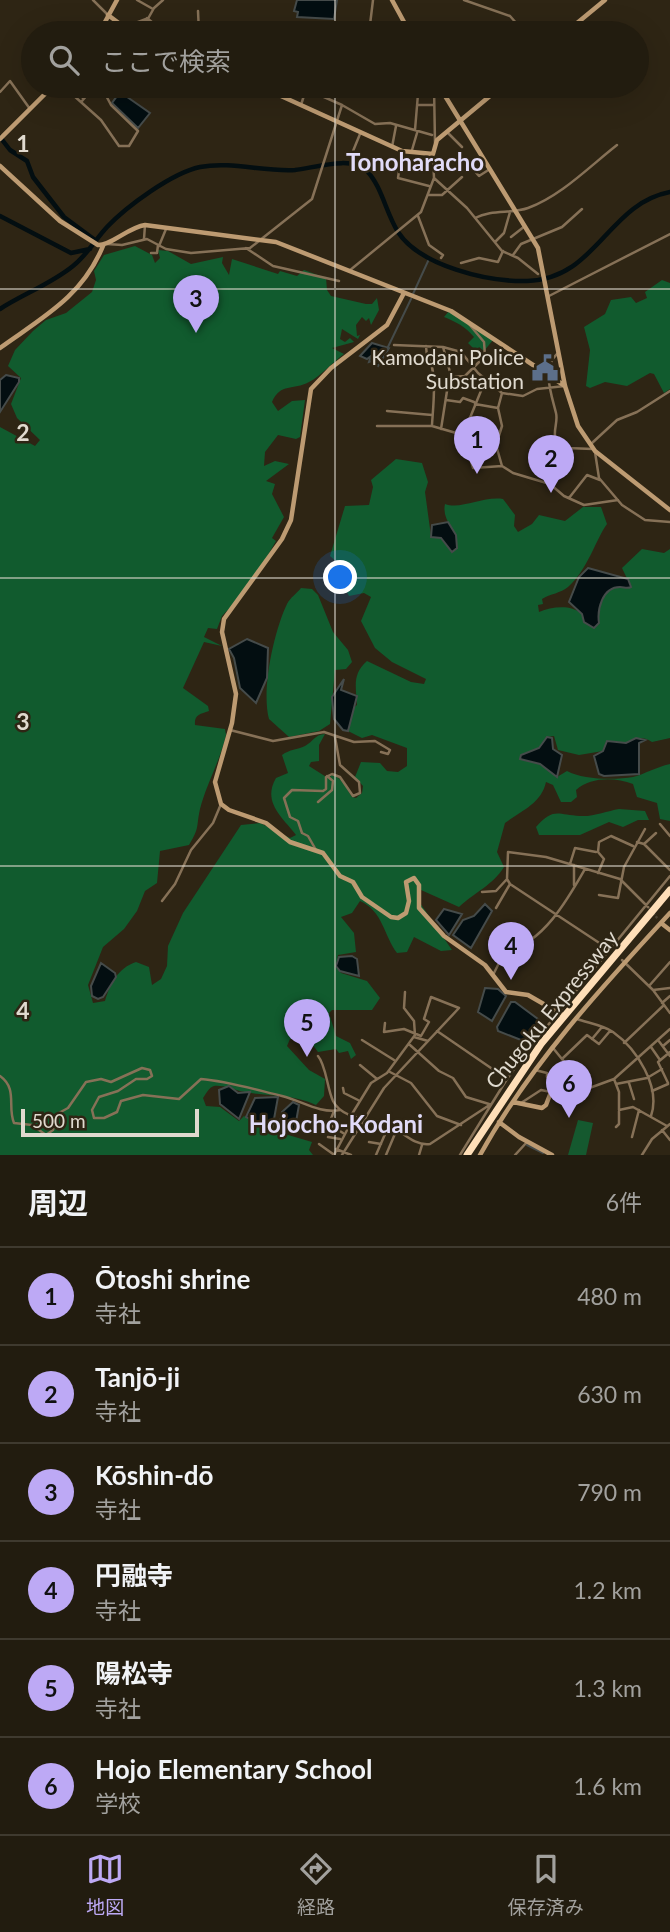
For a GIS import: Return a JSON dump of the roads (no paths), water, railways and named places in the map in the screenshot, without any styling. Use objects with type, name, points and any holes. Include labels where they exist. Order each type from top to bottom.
[{"type":"highway","name":"Chugoku Expressway","points":[[469,1155],[495,1111],[558,1022],[670,891]]},
{"type":"highway","name":"Chugoku Expressway","points":[[495,1111],[570,1014],[670,897]]},
{"type":"street","points":[[93,0],[114,21]]},
{"type":"street","points":[[105,21],[117,0]]},
{"type":"street","points":[[137,0],[153,9]]},
{"type":"street","points":[[140,21],[147,19],[163,0]]},
{"type":"street","points":[[370,21],[373,0]]},
{"type":"street","points":[[392,0],[403,21]]},
{"type":"street","points":[[464,0],[510,16],[514,21]]},
{"type":"street","points":[[579,21],[603,1]]},
{"type":"street","points":[[198,10],[198,21]]},
{"type":"street","points":[[0,92],[10,81],[21,96]]},
{"type":"street","points":[[22,98],[30,109]]},
{"type":"street","points":[[1,138],[41,98]]},
{"type":"street","points":[[79,98],[119,146],[129,146],[138,131],[111,106],[107,98]]},
{"type":"street","points":[[286,98],[402,151],[433,154]]},
{"type":"street","points":[[301,105],[303,98]]},
{"type":"street","points":[[328,98],[375,124],[396,125],[432,135]]},
{"type":"street","points":[[411,153],[416,131],[418,98]]},
{"type":"street","points":[[349,271],[418,216],[434,178],[434,98]]},
{"type":"street","points":[[447,98],[542,257],[565,386],[575,418],[593,448],[600,480]]},
{"type":"street","points":[[435,143],[488,98]]},
{"type":"street","points":[[0,166],[60,221],[95,244],[122,245],[144,240],[191,253],[246,248],[262,239],[312,199],[342,104]]},
{"type":"street","points":[[417,105],[433,105]]},
{"type":"street","points":[[392,147],[396,125]]},
{"type":"street","points":[[447,132],[462,147]]},
{"type":"street","points":[[351,156],[360,133]]},
{"type":"street","points":[[475,218],[530,208],[617,145]]},
{"type":"street","points":[[402,151],[398,178],[429,186]]},
{"type":"street","points":[[472,168],[479,176],[490,169]]},
{"type":"street","points":[[428,195],[439,196],[462,177]]},
{"type":"street","points":[[434,178],[449,189],[503,251],[513,255],[538,274]]},
{"type":"street","points":[[513,255],[518,247],[532,238],[562,227],[582,209]]},
{"type":"street","points":[[495,242],[504,233],[513,211]]},
{"type":"street","points":[[418,216],[427,242],[443,255],[442,258]]},
{"type":"street","points":[[144,240],[145,225]]},
{"type":"street","points":[[0,348],[76,292],[105,245],[129,229],[145,225],[167,226],[262,239],[413,295],[470,321],[565,386]]},
{"type":"street","points":[[151,253],[157,253],[167,226]]},
{"type":"street","points":[[511,237],[525,226]]},
{"type":"street","points":[[549,296],[670,234]]},
{"type":"street","points":[[240,248],[241,236]]},
{"type":"street","points":[[246,248],[273,266],[339,281]]},
{"type":"street","points":[[461,263],[479,258],[498,262],[503,251]]},
{"type":"street","points":[[404,293],[387,325],[331,368],[311,389],[290,520],[282,539],[224,619],[222,632],[236,694],[230,730],[215,782],[221,804],[229,810],[266,823],[290,842],[316,850],[330,859],[340,876],[353,882],[362,897],[391,917],[398,918],[406,913],[409,901],[406,882],[414,878],[419,881],[417,899],[424,917],[493,974],[506,992],[531,996],[559,1013]]},
{"type":"street","points":[[450,377],[465,376],[486,353],[484,342],[469,325],[470,321]]},
{"type":"street","points":[[394,345],[443,347],[461,352],[486,381],[502,393],[523,396],[537,390],[565,386]]},
{"type":"street","points":[[426,346],[427,357],[432,362],[436,378],[432,386],[432,426]]},
{"type":"street","points":[[441,430],[450,377],[443,347]]},
{"type":"street","points":[[559,353],[551,360],[550,375],[550,389],[557,415],[554,431],[558,441],[567,447],[593,448],[670,510]]},
{"type":"street","points":[[486,381],[463,435],[473,468],[502,466],[513,473],[550,484],[569,498],[590,506],[618,500]]},
{"type":"street","points":[[593,448],[617,420],[637,412],[670,391]]},
{"type":"street","points":[[502,393],[498,408],[502,426],[496,445],[502,466]]},
{"type":"street","points":[[446,400],[460,402],[464,398],[498,408]]},
{"type":"street","points":[[432,407],[444,408]]},
{"type":"street","points":[[387,411],[432,415]]},
{"type":"street","points":[[377,426],[432,426],[463,435]]},
{"type":"street","points":[[569,498],[587,475],[600,480],[618,500],[645,520],[670,522]]},
{"type":"street","points":[[230,730],[273,741],[321,732],[365,743],[375,741],[390,750],[388,754],[381,752]]},
{"type":"street","points":[[327,776],[332,774],[340,777],[353,796],[360,793],[359,782],[340,765],[335,737]]},
{"type":"street","points":[[318,802],[332,790],[333,780],[327,776]]},
{"type":"street","points":[[316,850],[308,836],[302,833],[298,821],[290,817],[284,799],[292,790],[323,791],[326,789],[327,776]]},
{"type":"street","points":[[162,901],[175,884],[191,850],[213,823],[221,804]]},
{"type":"street","points":[[660,824],[670,836]]},
{"type":"street","points":[[599,895],[618,898],[620,880],[634,846],[645,829]]},
{"type":"street","points":[[607,831],[611,836],[634,846]]},
{"type":"street","points":[[643,844],[656,834]]},
{"type":"street","points":[[598,852],[598,841],[611,836]]},
{"type":"street","points":[[637,842],[643,844],[670,870]]},
{"type":"street","points":[[575,887],[572,855],[576,848],[598,852],[604,859],[598,873]]},
{"type":"street","points":[[612,951],[510,884],[507,879],[509,852],[572,864],[620,880],[647,906]]},
{"type":"street","points":[[567,853],[572,855]]},
{"type":"street","points":[[493,974],[505,951],[532,939],[555,914],[575,887],[584,869]]},
{"type":"street","points":[[480,1155],[507,1079],[670,876]]},
{"type":"street","points":[[482,892],[496,891],[507,879]]},
{"type":"street","points":[[496,908],[510,884]]},
{"type":"street","points":[[318,1056],[334,1103],[340,1109],[363,1120],[389,1125],[422,1145],[429,1144],[511,1101],[573,1018],[660,921],[670,914]]},
{"type":"street","points":[[660,921],[670,930]]},
{"type":"street","points":[[623,961],[653,990],[670,1013]]},
{"type":"street","points":[[649,986],[670,962]]},
{"type":"street","points":[[654,979],[661,989]]},
{"type":"street","points":[[653,990],[670,988]]},
{"type":"street","points":[[319,1144],[334,1155],[359,1100],[377,1079],[389,1071],[415,1036],[414,1021],[404,1008],[405,992]]},
{"type":"street","points":[[624,1043],[670,996]]},
{"type":"street","points":[[343,1153],[396,1075],[459,1008],[431,997],[424,1019],[429,1022],[421,1036],[415,1036]]},
{"type":"street","points":[[573,1018],[611,1030],[638,1058],[655,1102],[651,1116]]},
{"type":"street","points":[[385,1023],[384,1032],[404,1029],[428,1041]]},
{"type":"street","points":[[592,1039],[603,1027]]},
{"type":"street","points":[[615,1082],[670,1029]]},
{"type":"street","points":[[562,1059],[587,1035],[599,1044],[611,1030]]},
{"type":"street","points":[[437,1031],[507,1079]]},
{"type":"street","points":[[362,1040],[396,1061]]},
{"type":"street","points":[[658,1040],[669,1054],[660,1060]]},
{"type":"street","points":[[663,1046],[670,1041]]},
{"type":"street","points":[[409,1045],[439,1071],[453,1078],[466,1097],[495,1111],[527,1142],[552,1155]]},
{"type":"street","points":[[651,1047],[660,1060],[658,1062],[669,1083],[652,1091]]},
{"type":"street","points":[[553,1048],[566,1064]]},
{"type":"street","points":[[360,1065],[377,1079]]},
{"type":"street","points":[[0,1076],[9,1084],[12,1093],[14,1123],[32,1125],[46,1135],[52,1130],[57,1114],[68,1108],[86,1082],[102,1079],[111,1082],[142,1068],[150,1070],[152,1076],[136,1079],[118,1091],[99,1097],[92,1110],[94,1118],[104,1118],[117,1112],[121,1101],[135,1096],[179,1099],[201,1079],[227,1082],[325,1111],[340,1109]]},
{"type":"street","points":[[521,1104],[541,1090],[584,1090],[615,1082],[629,1083],[647,1078],[662,1069]]},
{"type":"street","points":[[359,1070],[364,1070]]},
{"type":"street","points":[[535,1070],[547,1073],[547,1077]]},
{"type":"street","points":[[389,1071],[411,1083],[437,1116],[461,1125]]},
{"type":"street","points":[[615,1082],[619,1110],[619,1124],[616,1126]]},
{"type":"street","points":[[629,1083],[634,1099]]},
{"type":"street","points":[[343,1088],[344,1093],[359,1100]]},
{"type":"street","points":[[511,1101],[545,1107],[551,1091]]},
{"type":"street","points":[[340,1109],[342,1101]]},
{"type":"street","points":[[619,1110],[630,1107],[668,1125],[642,1155]]},
{"type":"street","points":[[632,1137],[639,1110]]},
{"type":"street","points":[[334,1111],[329,1124],[343,1133]]},
{"type":"street","points":[[460,1155],[495,1111]]},
{"type":"street","points":[[376,1155],[389,1125]]},
{"type":"street","points":[[386,1155],[397,1129]]},
{"type":"street","points":[[662,1130],[670,1140]]},
{"type":"street","points":[[328,1137],[340,1139]]},
{"type":"street","points":[[369,1142],[381,1144]]},
{"type":"street","points":[[515,1155],[527,1142]]},
{"type":"street","points":[[419,1155],[422,1145]]},
{"type":"street","points":[[336,1149],[351,1155]]},
{"type":"waterway","points":[[0,137],[10,150],[27,161],[33,177],[64,217],[95,240]]},
{"type":"waterway","points":[[0,309],[73,266],[107,227],[138,200],[176,176],[200,167],[224,165],[295,170],[343,163],[360,166],[372,177],[394,225],[408,244],[438,263],[456,270],[511,281],[551,277],[570,268],[631,211],[649,199],[670,192]]},
{"type":"waterway","points":[[0,216],[71,253],[90,249]]},
{"type":"waterway","points":[[413,294],[429,259]]},
{"type":"waterway","points":[[387,349],[411,299]]},
{"type":"waterway","points":[[527,1145],[543,1153]]},
{"type":"tunnel","points":[[648,907],[658,919]]},
{"type":"place","name":"Kōshin-dō","points":[[196,333]]},
{"type":"place","name":"Kamodani Police Substation","points":[[545,368]]},
{"type":"place","name":"Ōtoshi shrine","points":[[477,474]]},
{"type":"place","name":"Tanjō-ji","points":[[551,493]]},
{"type":"place","name":"円融寺","points":[[511,980]]},
{"type":"place","name":"陽松寺","points":[[307,1057]]},
{"type":"place","name":"Hojo Elementary School","points":[[569,1118]]},
{"type":"district","name":"Tonoharacho","points":[[415,161]]},
{"type":"district","name":"Hojocho-Kodani","points":[[336,1123]]}]
